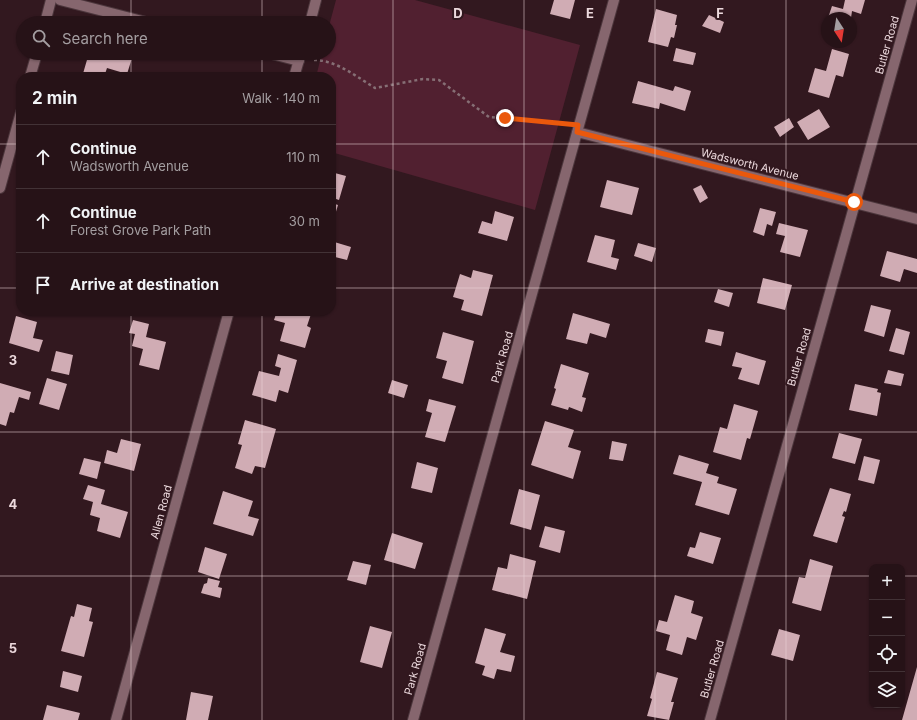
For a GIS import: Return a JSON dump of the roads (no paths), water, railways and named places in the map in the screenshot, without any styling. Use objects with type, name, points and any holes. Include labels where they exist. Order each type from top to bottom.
[{"type":"street","points":[[47,16],[51,0]]},
{"type":"street","points":[[60,0],[123,16]]},
{"type":"street","points":[[312,16],[316,0]]},
{"type":"street","name":"Park Road","points":[[414,720],[614,0]]},
{"type":"street","name":"Butler Road","points":[[710,720],[854,202],[912,0]]},
{"type":"street","points":[[31,72],[35,60]]},
{"type":"street","points":[[296,72],[299,60]]},
{"type":"street","name":"Wadsworth Avenue","points":[[578,129],[917,220]]},
{"type":"street","points":[[0,188],[16,130]]},
{"type":"street","name":"Allen Road","points":[[116,720],[228,316]]}]
